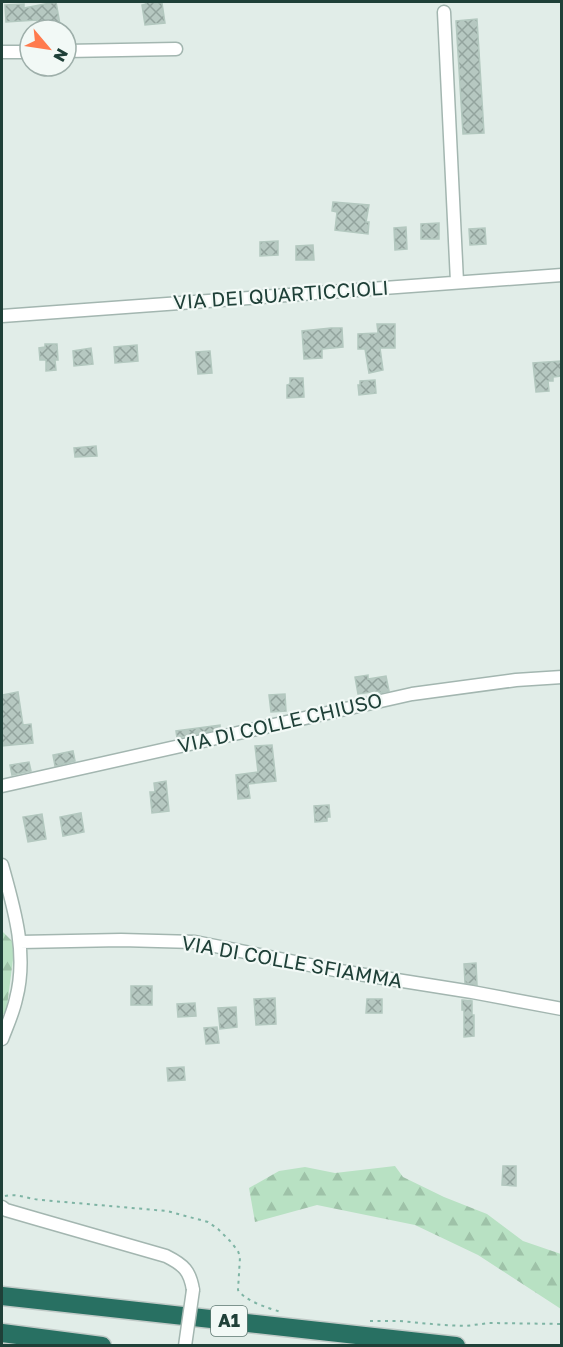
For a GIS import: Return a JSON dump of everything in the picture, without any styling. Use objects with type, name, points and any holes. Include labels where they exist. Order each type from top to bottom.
[{"type":"highway","name":"A1","points":[[2,1296],[456,1346]]},
{"type":"highway","points":[[2,1333],[102,1346]]},
{"type":"street","points":[[444,12],[457,282]]},
{"type":"street","points":[[78,51],[176,49]]},
{"type":"street","points":[[2,52],[18,52]]},
{"type":"street","name":"VIA DEI QUARTICCIOLI","points":[[2,316],[561,274]]},
{"type":"street","name":"VIA DI COLLE CHIUSO","points":[[2,786],[412,694],[516,680],[561,677]]},
{"type":"street","points":[[2,865],[20,942],[20,978],[17,997],[2,1039]]},
{"type":"street","name":"VIA DI COLLE SFIAMMA","points":[[20,942],[121,940],[195,942],[340,971],[561,1009]]},
{"type":"street","points":[[2,1207],[37,1220],[166,1256],[177,1262],[192,1278],[194,1290],[185,1346]]},
{"type":"path","points":[[2,1196],[12,1194],[40,1200],[167,1211],[208,1222],[230,1240],[238,1251],[240,1257],[238,1290],[240,1294],[261,1305],[283,1312]]},
{"type":"path","points":[[364,1321],[466,1326],[489,1323],[561,1324]]},
{"type":"green space","points":[[2,931],[15,944],[6,1014],[2,1014]]},
{"type":"green space","points":[[395,1166],[403,1177],[487,1214],[523,1241],[561,1254],[561,1309],[478,1255],[415,1225],[317,1205],[255,1222],[249,1188],[279,1171],[305,1167],[335,1173]]},
{"type":"building","points":[[56,2],[59,18],[18,18],[18,21],[6,22],[5,5],[24,4],[24,8]]},
{"type":"building","points":[[146,2],[162,3],[165,23],[145,25],[142,5]]},
{"type":"building","points":[[477,19],[484,133],[463,134],[456,21]]},
{"type":"building","points":[[333,202],[369,205],[366,222],[369,222],[368,234],[335,230],[337,212],[332,211]]},
{"type":"building","points":[[439,223],[439,239],[421,239],[421,224]]},
{"type":"building","points":[[406,227],[407,249],[395,250],[394,228]]},
{"type":"building","points":[[485,228],[486,244],[470,245],[469,229]]},
{"type":"building","points":[[278,241],[278,255],[260,256],[260,242]]},
{"type":"building","points":[[313,245],[314,260],[296,260],[296,246]]},
{"type":"building","points":[[377,324],[395,324],[395,348],[380,348],[383,370],[369,373],[365,349],[358,349],[358,334],[378,333]]},
{"type":"building","points":[[342,328],[343,347],[322,349],[322,358],[304,359],[302,331]]},
{"type":"building","points":[[45,344],[57,344],[56,370],[46,371],[46,360],[40,360],[39,348],[45,347]]},
{"type":"building","points":[[137,345],[138,361],[115,363],[114,347]]},
{"type":"building","points":[[91,348],[93,364],[74,366],[73,351]]},
{"type":"building","points":[[210,351],[212,373],[198,374],[196,352]]},
{"type":"building","points":[[561,361],[561,376],[553,377],[553,381],[548,381],[549,391],[536,392],[533,363]]},
{"type":"building","points":[[290,378],[303,378],[304,397],[287,398],[287,385],[290,384]]},
{"type":"building","points":[[375,380],[376,393],[359,395],[360,381]]},
{"type":"building","points":[[96,446],[97,456],[75,457],[74,448]]},
{"type":"building","points":[[368,675],[368,679],[386,676],[389,691],[358,694],[355,677]]},
{"type":"building","points":[[18,692],[23,725],[31,724],[33,743],[2,746],[2,695]]},
{"type":"building","points":[[285,694],[286,711],[271,712],[269,695]]},
{"type":"building","points":[[220,725],[220,729],[177,738],[176,731]]},
{"type":"building","points":[[272,745],[276,781],[248,784],[250,798],[238,799],[236,775],[258,772],[255,746]]},
{"type":"building","points":[[73,751],[75,761],[55,766],[53,755]]},
{"type":"building","points":[[29,762],[31,771],[12,775],[10,765]]},
{"type":"building","points":[[166,781],[169,811],[152,813],[150,792],[155,792],[154,783]]},
{"type":"building","points":[[329,805],[330,817],[327,817],[327,821],[315,822],[314,806]]},
{"type":"building","points":[[81,813],[84,832],[63,836],[60,817]]},
{"type":"building","points":[[42,814],[46,839],[28,842],[23,817]]},
{"type":"building","points":[[476,963],[477,985],[465,983],[464,964]]},
{"type":"building","points":[[131,986],[152,986],[152,1005],[131,1005]]},
{"type":"building","points":[[275,998],[276,1024],[256,1025],[254,999]]},
{"type":"building","points":[[367,999],[382,999],[382,1013],[366,1013]]},
{"type":"building","points":[[462,1000],[472,1001],[474,1036],[464,1037]]},
{"type":"building","points":[[195,1003],[196,1016],[178,1017],[177,1004]]},
{"type":"building","points":[[236,1007],[237,1027],[220,1029],[218,1008]]},
{"type":"building","points":[[217,1027],[219,1043],[206,1044],[204,1028]]},
{"type":"building","points":[[184,1067],[185,1080],[168,1081],[167,1068]]},
{"type":"building","points":[[503,1166],[516,1166],[516,1186],[502,1185]]}]
